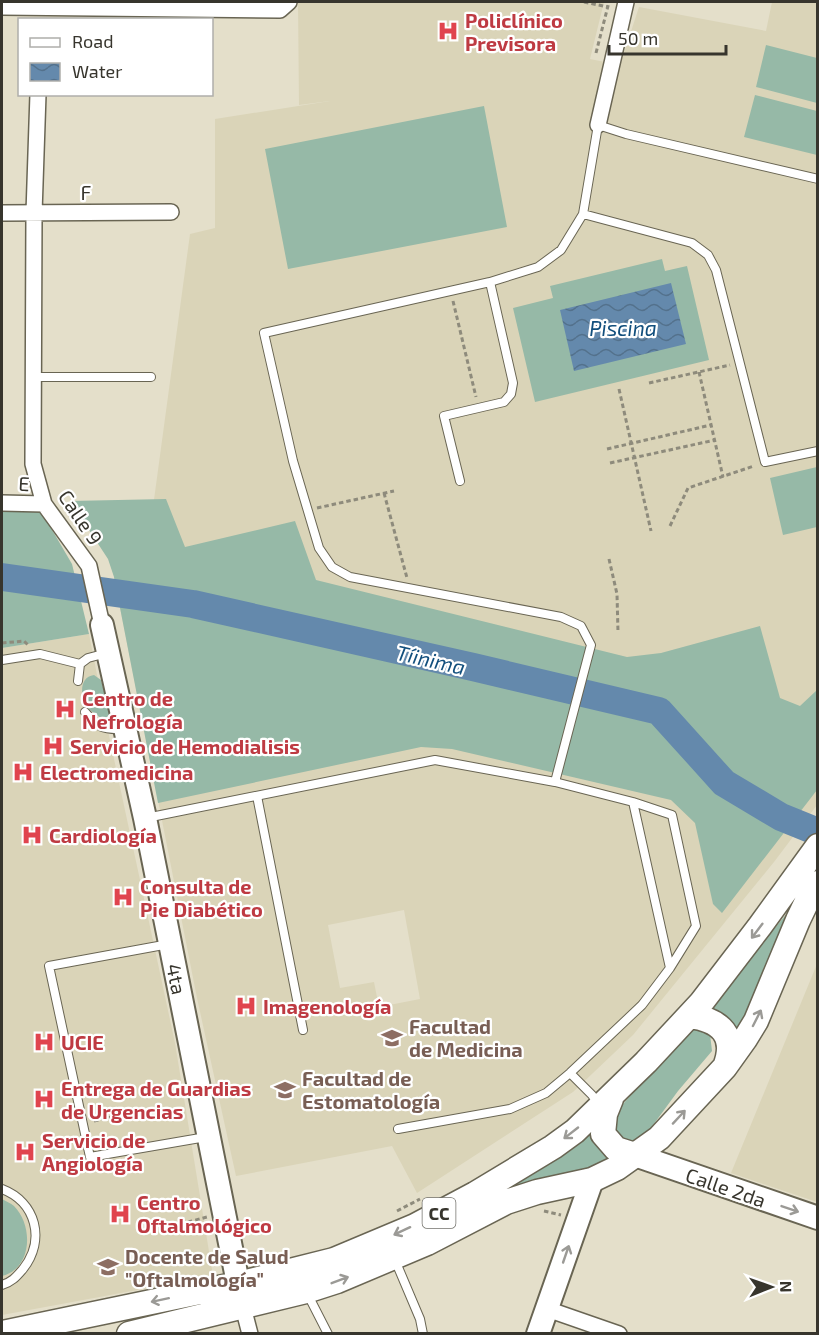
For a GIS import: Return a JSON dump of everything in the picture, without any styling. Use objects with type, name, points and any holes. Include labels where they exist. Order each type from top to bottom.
[{"type":"main road","name":"CC","points":[[2,1333],[241,1296],[306,1291],[394,1258],[506,1202],[537,1192],[592,1180],[617,1168],[659,1138],[725,1067],[756,1021],[806,887],[818,846]]},
{"type":"main road","name":"CC","points":[[129,1334],[241,1296],[415,1226],[475,1194],[553,1147],[606,1105],[806,887]]},
{"type":"main road","points":[[690,1016],[705,1018],[716,1023],[724,1032],[729,1043],[729,1056],[725,1067]]},
{"type":"main road","points":[[606,1105],[603,1134],[608,1143],[622,1153],[635,1155]]},
{"type":"street","points":[[598,126],[626,2]]},
{"type":"street","points":[[2,7],[42,9],[285,6]]},
{"type":"street","name":"Calle 9","points":[[38,96],[34,213],[33,464],[44,504],[89,566],[102,625]]},
{"type":"street","name":"F","points":[[2,213],[171,212]]},
{"type":"street","name":"E","points":[[2,502],[44,504]]},
{"type":"street","name":"4ta","points":[[102,625],[145,818],[250,1334]]},
{"type":"street","name":"Calle 2da","points":[[635,1155],[818,1218]]},
{"type":"street","points":[[538,1334],[592,1180]]},
{"type":"street","points":[[547,1309],[619,1334]]},
{"type":"lane","points":[[555,782],[591,645],[581,626],[561,617],[350,577],[332,567],[319,548],[293,461],[264,333],[490,282],[538,267],[561,250],[583,214],[598,126],[818,179]]},
{"type":"lane","points":[[583,214],[692,243],[708,255],[716,270],[765,462],[818,451]]},
{"type":"lane","points":[[460,481],[444,416],[504,402],[512,394],[513,383],[490,282]]},
{"type":"lane","points":[[34,377],[152,377]]},
{"type":"lane","points":[[78,681],[80,664],[88,658],[108,653]]},
{"type":"lane","points":[[2,660],[40,654],[80,664]]},
{"type":"lane","points":[[86,712],[99,727],[112,730],[125,729]]},
{"type":"lane","points":[[145,818],[435,760],[555,782],[633,802],[672,815],[696,926],[670,968],[642,1005],[546,1093],[510,1109],[398,1129]]},
{"type":"lane","points":[[257,796],[303,1029]]},
{"type":"lane","points":[[633,802],[670,968]]},
{"type":"lane","points":[[170,944],[49,966],[90,1157],[210,1137]]},
{"type":"lane","points":[[570,1073],[592,1095],[606,1105]]},
{"type":"lane","points":[[2,1189],[24,1203],[34,1217],[37,1236],[34,1252],[28,1263],[13,1281],[2,1285]]},
{"type":"lane","points":[[394,1258],[420,1319],[423,1334]]},
{"type":"lane","points":[[306,1291],[328,1334]]},
{"type":"path","points":[[584,2],[608,7]]},
{"type":"path","points":[[596,53],[609,2]]},
{"type":"path","points":[[451,291],[478,408]]},
{"type":"path","points":[[649,383],[740,363]]},
{"type":"path","points":[[699,372],[723,477]]},
{"type":"path","points":[[619,389],[651,531]]},
{"type":"path","points":[[607,449],[711,425]]},
{"type":"path","points":[[610,463],[715,440]]},
{"type":"path","points":[[670,526],[688,488],[765,462]]},
{"type":"path","points":[[308,511],[394,491]]},
{"type":"path","points":[[384,493],[410,588]]},
{"type":"path","points":[[609,559],[617,594],[618,632]]},
{"type":"path","points":[[392,1213],[420,1199]]},
{"type":"path","points":[[188,1221],[212,1216]]},
{"type":"shaded area","points":[[298,2],[604,2],[590,59],[620,65],[639,7],[766,31],[772,2],[817,2],[817,805],[774,862],[633,1035],[573,1092],[417,1193],[392,1146],[236,1176],[197,998],[114,577],[148,544],[190,234],[215,228],[215,119],[330,101],[299,105]],"holes":[[[404,910],[420,999],[379,1007],[374,982],[340,988],[328,925]]]},
{"type":"shaded area","points":[[89,634],[175,1043],[213,1276],[2,1315],[2,648]]},
{"type":"shaded area","points":[[817,964],[817,1202],[731,1173]]},
{"type":"green space","points":[[766,45],[817,58],[817,103],[756,87]]},
{"type":"green space","points":[[755,95],[817,111],[817,155],[744,137]]},
{"type":"green space","points":[[484,106],[507,227],[288,269],[265,149]]},
{"type":"green space","points":[[662,259],[665,271],[687,266],[709,360],[535,402],[513,308],[553,298],[550,286]]},
{"type":"green space","points":[[817,467],[817,527],[783,535],[770,478]]},
{"type":"green space","points":[[2,495],[34,499],[72,564],[89,634],[2,648]]},
{"type":"green space","points":[[166,499],[185,547],[295,521],[316,580],[627,657],[661,653],[760,626],[780,698],[800,706],[817,690],[817,790],[722,913],[713,904],[695,823],[671,800],[452,749],[421,747],[158,803],[114,577],[108,559],[70,501]]},
{"type":"green space","points":[[94,675],[101,680],[110,714],[107,717],[101,718],[89,709],[82,694],[85,680]]},
{"type":"green space","points":[[793,906],[757,994],[735,1033],[708,1009]]},
{"type":"green space","points":[[696,1028],[710,1034],[712,1051],[678,1091],[645,1136],[635,1141],[625,1142],[618,1139],[613,1123],[617,1111],[655,1067],[691,1030]]},
{"type":"green space","points":[[593,1125],[597,1146],[613,1161],[287,1281]]},
{"type":"green space","points":[[2,1199],[13,1205],[20,1214],[25,1224],[27,1246],[19,1265],[12,1272],[2,1276]]},
{"type":"water","name":"Piscina","points":[[671,283],[686,344],[574,371],[560,310]]},
{"type":"waterway","name":"Tíinima","points":[[2,577],[193,604],[659,711],[724,783],[781,817],[818,832]]},
{"type":"place","name":"Policlínico Previsora","points":[[448,31]]},
{"type":"place","name":"Centro de Nefrología","points":[[65,709]]},
{"type":"place","name":"Servicio de Hemodialisis","points":[[53,746]]},
{"type":"place","name":"Electromedicina","points":[[23,772]]},
{"type":"place","name":"Cardiología","points":[[32,835]]},
{"type":"place","name":"Consulta de Pie Diabético","points":[[123,897]]},
{"type":"place","name":"Imagenología","points":[[246,1006]]},
{"type":"place","name":"Facultad de Medicina","points":[[392,1038]]},
{"type":"place","name":"UCIE","points":[[44,1042]]},
{"type":"place","name":"Facultad de Estomatología","points":[[285,1090]]},
{"type":"place","name":"Entrega de Guardias de Urgencias","points":[[44,1099]]},
{"type":"place","name":"Servicio de Angiología","points":[[25,1152]]},
{"type":"place","name":"Centro Oftalmológico","points":[[120,1214]]},
{"type":"place","name":"Docente de Salud \"Oftalmología\"","points":[[108,1267]]}]
